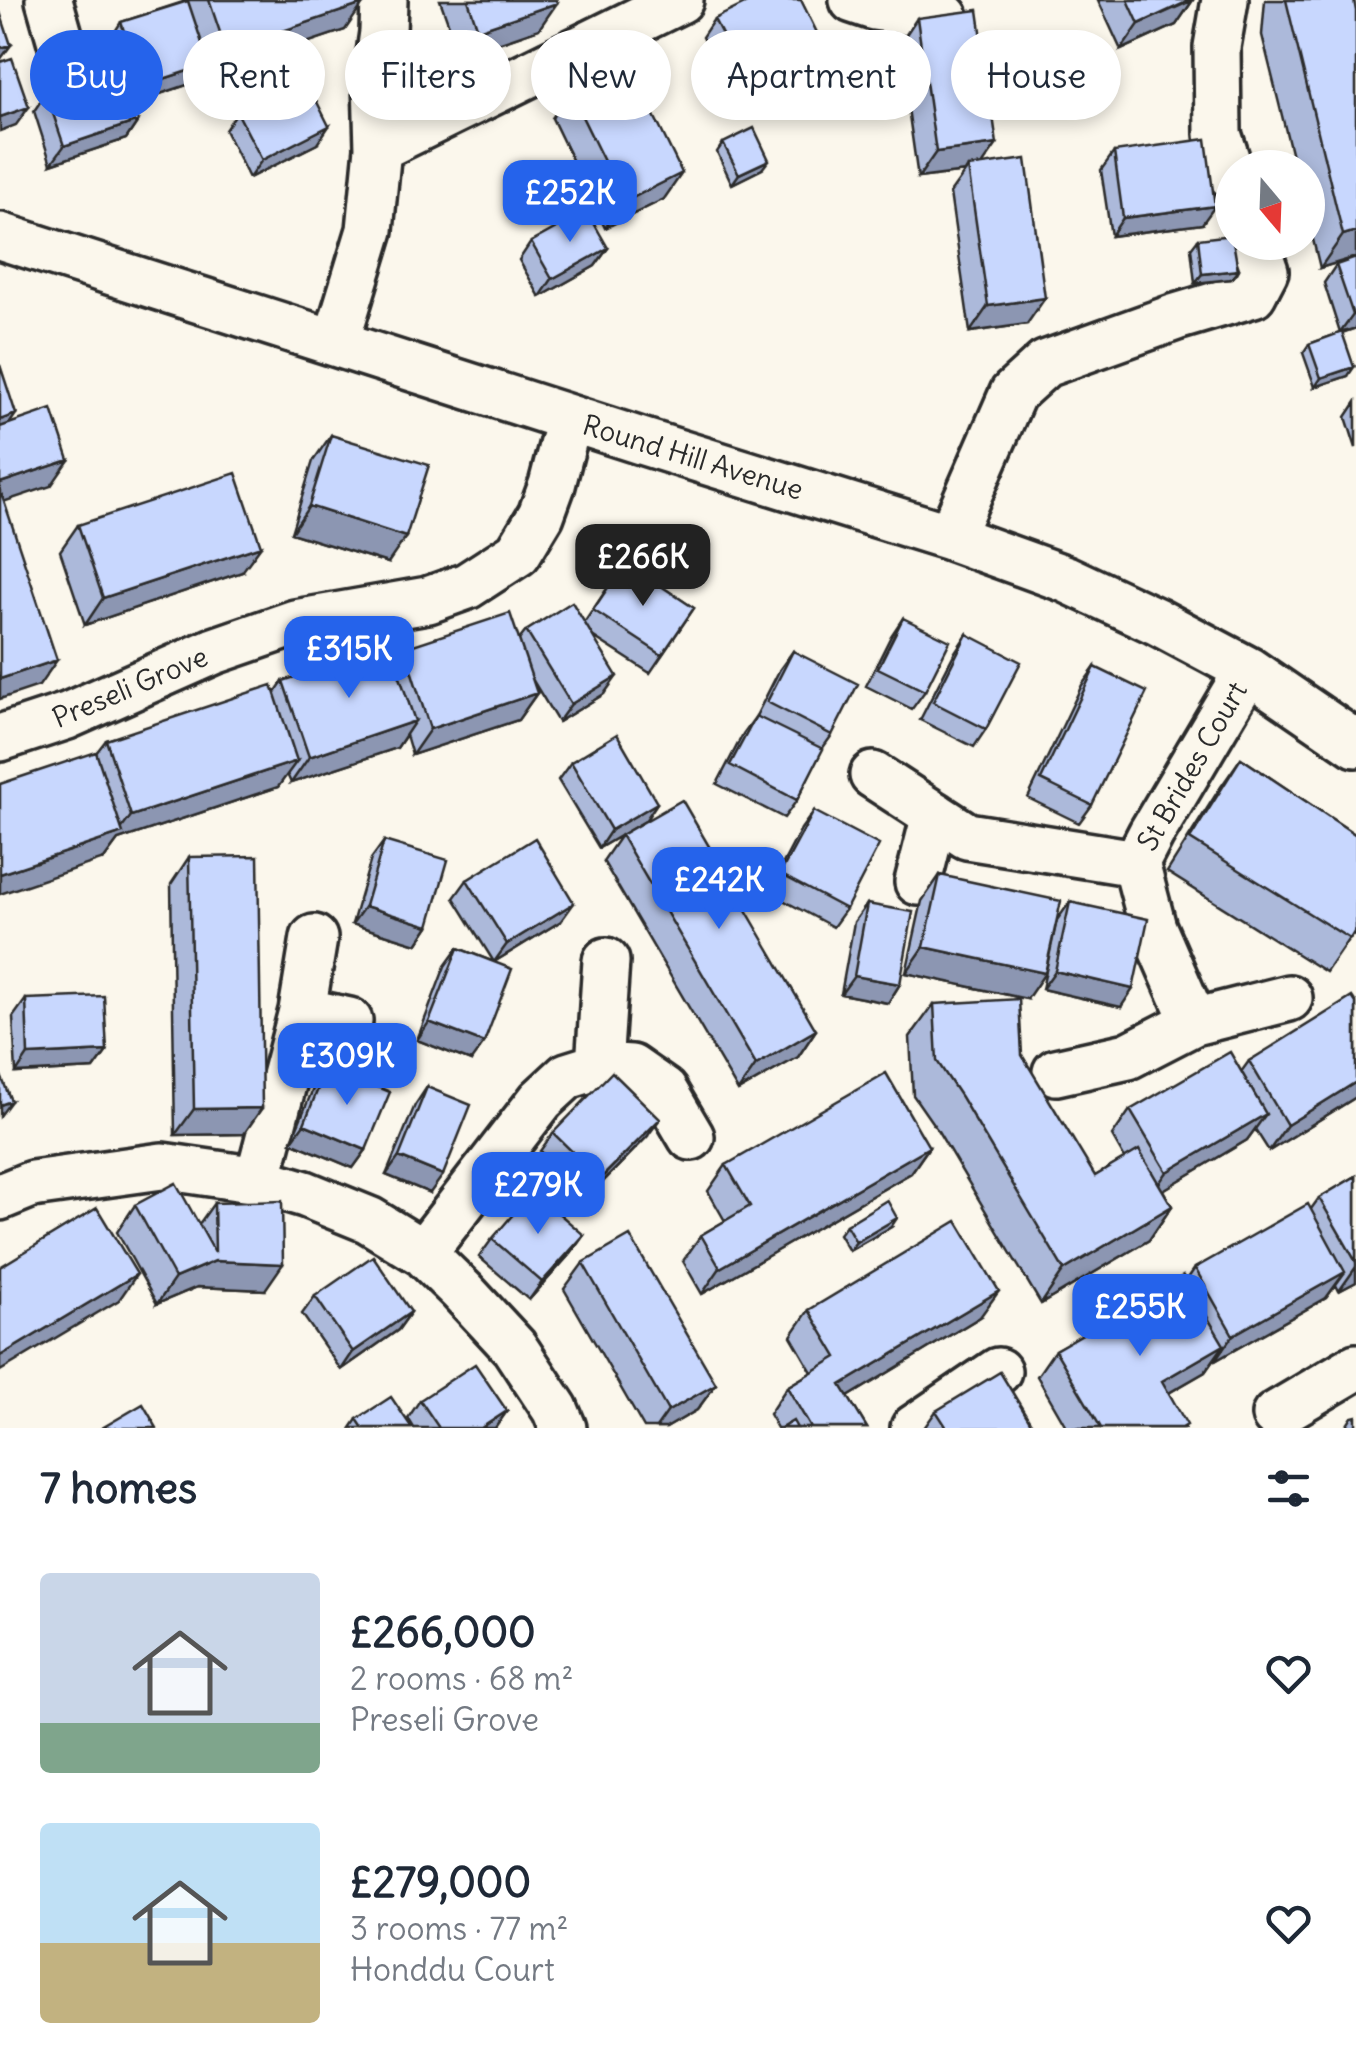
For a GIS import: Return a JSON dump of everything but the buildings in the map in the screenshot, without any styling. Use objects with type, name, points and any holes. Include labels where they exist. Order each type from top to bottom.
[{"type":"street","points":[[49,0],[58,30]]},
{"type":"street","points":[[336,342],[370,230],[378,148],[376,82],[384,0]]},
{"type":"street","points":[[378,148],[680,0]]},
{"type":"street","points":[[853,0],[874,7],[945,17]]},
{"type":"street","points":[[1223,150],[1218,134],[1217,47],[1225,0]]},
{"type":"street","name":"Round Hill Avenue","points":[[0,236],[950,538],[1066,579],[1248,670],[1356,744]]},
{"type":"street","points":[[950,538],[1014,393],[1046,364],[1176,316],[1253,294],[1265,272],[1261,260]]},
{"type":"street","name":"Preseli Grove","points":[[0,738],[67,716],[214,651],[295,623],[428,600],[467,586],[518,552],[552,486],[569,418]]},
{"type":"street","name":"St Brides Court","points":[[1194,1022],[1153,928],[1136,863],[1248,670]]},
{"type":"street","name":"St Brides Court","points":[[873,775],[967,836],[1136,863]]},
{"type":"street","points":[[918,882],[935,816]]},
{"type":"street","points":[[258,1180],[302,1011],[314,938]]},
{"type":"street","points":[[599,1066],[606,961]]},
{"type":"street","points":[[1056,1072],[1128,1056],[1194,1022],[1290,998]]},
{"type":"street","points":[[302,1011],[349,1021]]},
{"type":"street","points":[[423,1253],[541,1100],[567,1076],[599,1066],[630,1068],[664,1090],[691,1136]]},
{"type":"street","points":[[0,1197],[32,1184],[162,1166],[258,1180],[369,1220],[423,1253],[462,1291],[514,1347],[556,1408],[564,1428]]},
{"type":"street","points":[[1271,1424],[1356,1367]]},
{"type":"street","points":[[914,1428],[998,1371]]}]
